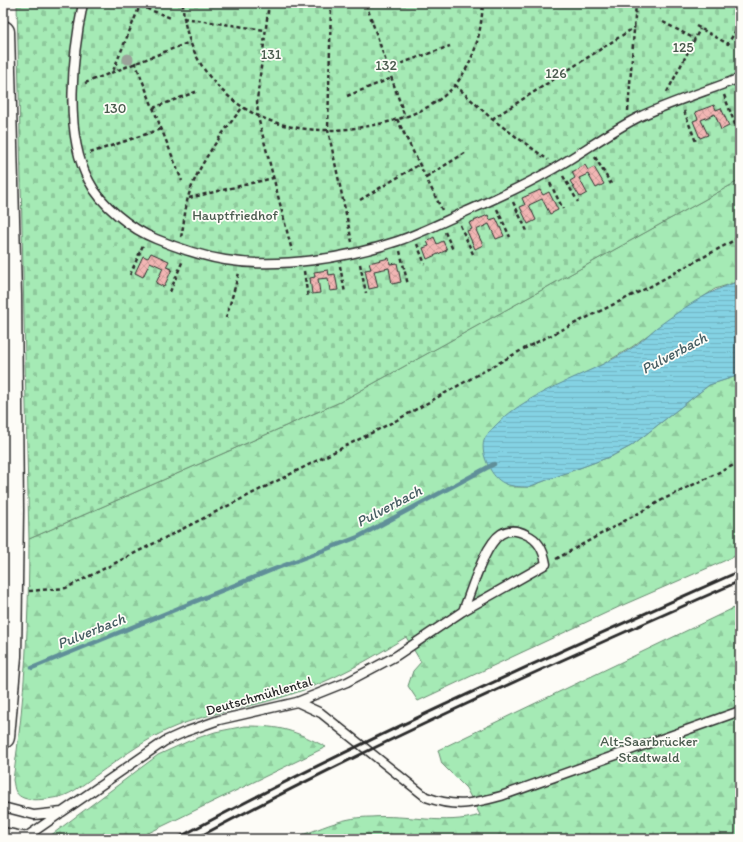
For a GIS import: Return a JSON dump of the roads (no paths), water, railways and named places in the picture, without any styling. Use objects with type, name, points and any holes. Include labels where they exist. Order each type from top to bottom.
[{"type":"main road","points":[[3,32],[10,296],[12,510],[10,656],[3,737]]},
{"type":"lane","points":[[82,3],[77,33],[72,88],[75,132],[79,156],[89,181],[117,215],[147,236],[183,250],[225,260],[298,261],[339,256],[398,241],[509,192],[545,174],[628,124],[658,110],[740,78]]},
{"type":"lane","name":"Deutschmühlental","points":[[3,832],[25,838],[65,811],[134,760],[178,735],[219,720],[297,702],[347,682],[396,656],[463,611],[546,564],[545,555],[538,543],[519,531],[508,531],[500,535],[488,551],[463,611]]},
{"type":"lane","points":[[297,702],[321,713],[426,797],[454,805],[470,804],[501,796],[740,711]]},
{"type":"lane","name":"Deutschmühlental","points":[[3,807],[34,815],[65,811]]},
{"type":"water","points":[[740,281],[740,375],[709,385],[631,446],[612,456],[528,487],[511,486],[497,479],[488,465],[483,443],[487,435],[502,420],[518,407],[537,396],[614,359],[632,348],[656,328],[706,295]]},
{"type":"waterway","name":"Pulverbach","points":[[32,668],[272,570],[358,537],[494,464]]},
{"type":"railway","points":[[176,839],[315,767],[385,733],[526,667],[740,571]]},
{"type":"railway","points":[[195,839],[397,737],[533,673],[740,581]]},
{"type":"park label","name":"125","points":[[683,47]]},
{"type":"park label","name":"131","points":[[271,54]]},
{"type":"park label","name":"132","points":[[386,65]]},
{"type":"park label","name":"126","points":[[556,73]]},
{"type":"park label","name":"130","points":[[115,108]]},
{"type":"park label","name":"Hauptfriedhof","points":[[235,215]]},
{"type":"park label","name":"Alt-Saarbrücker Stadtwald","points":[[649,750]]}]
